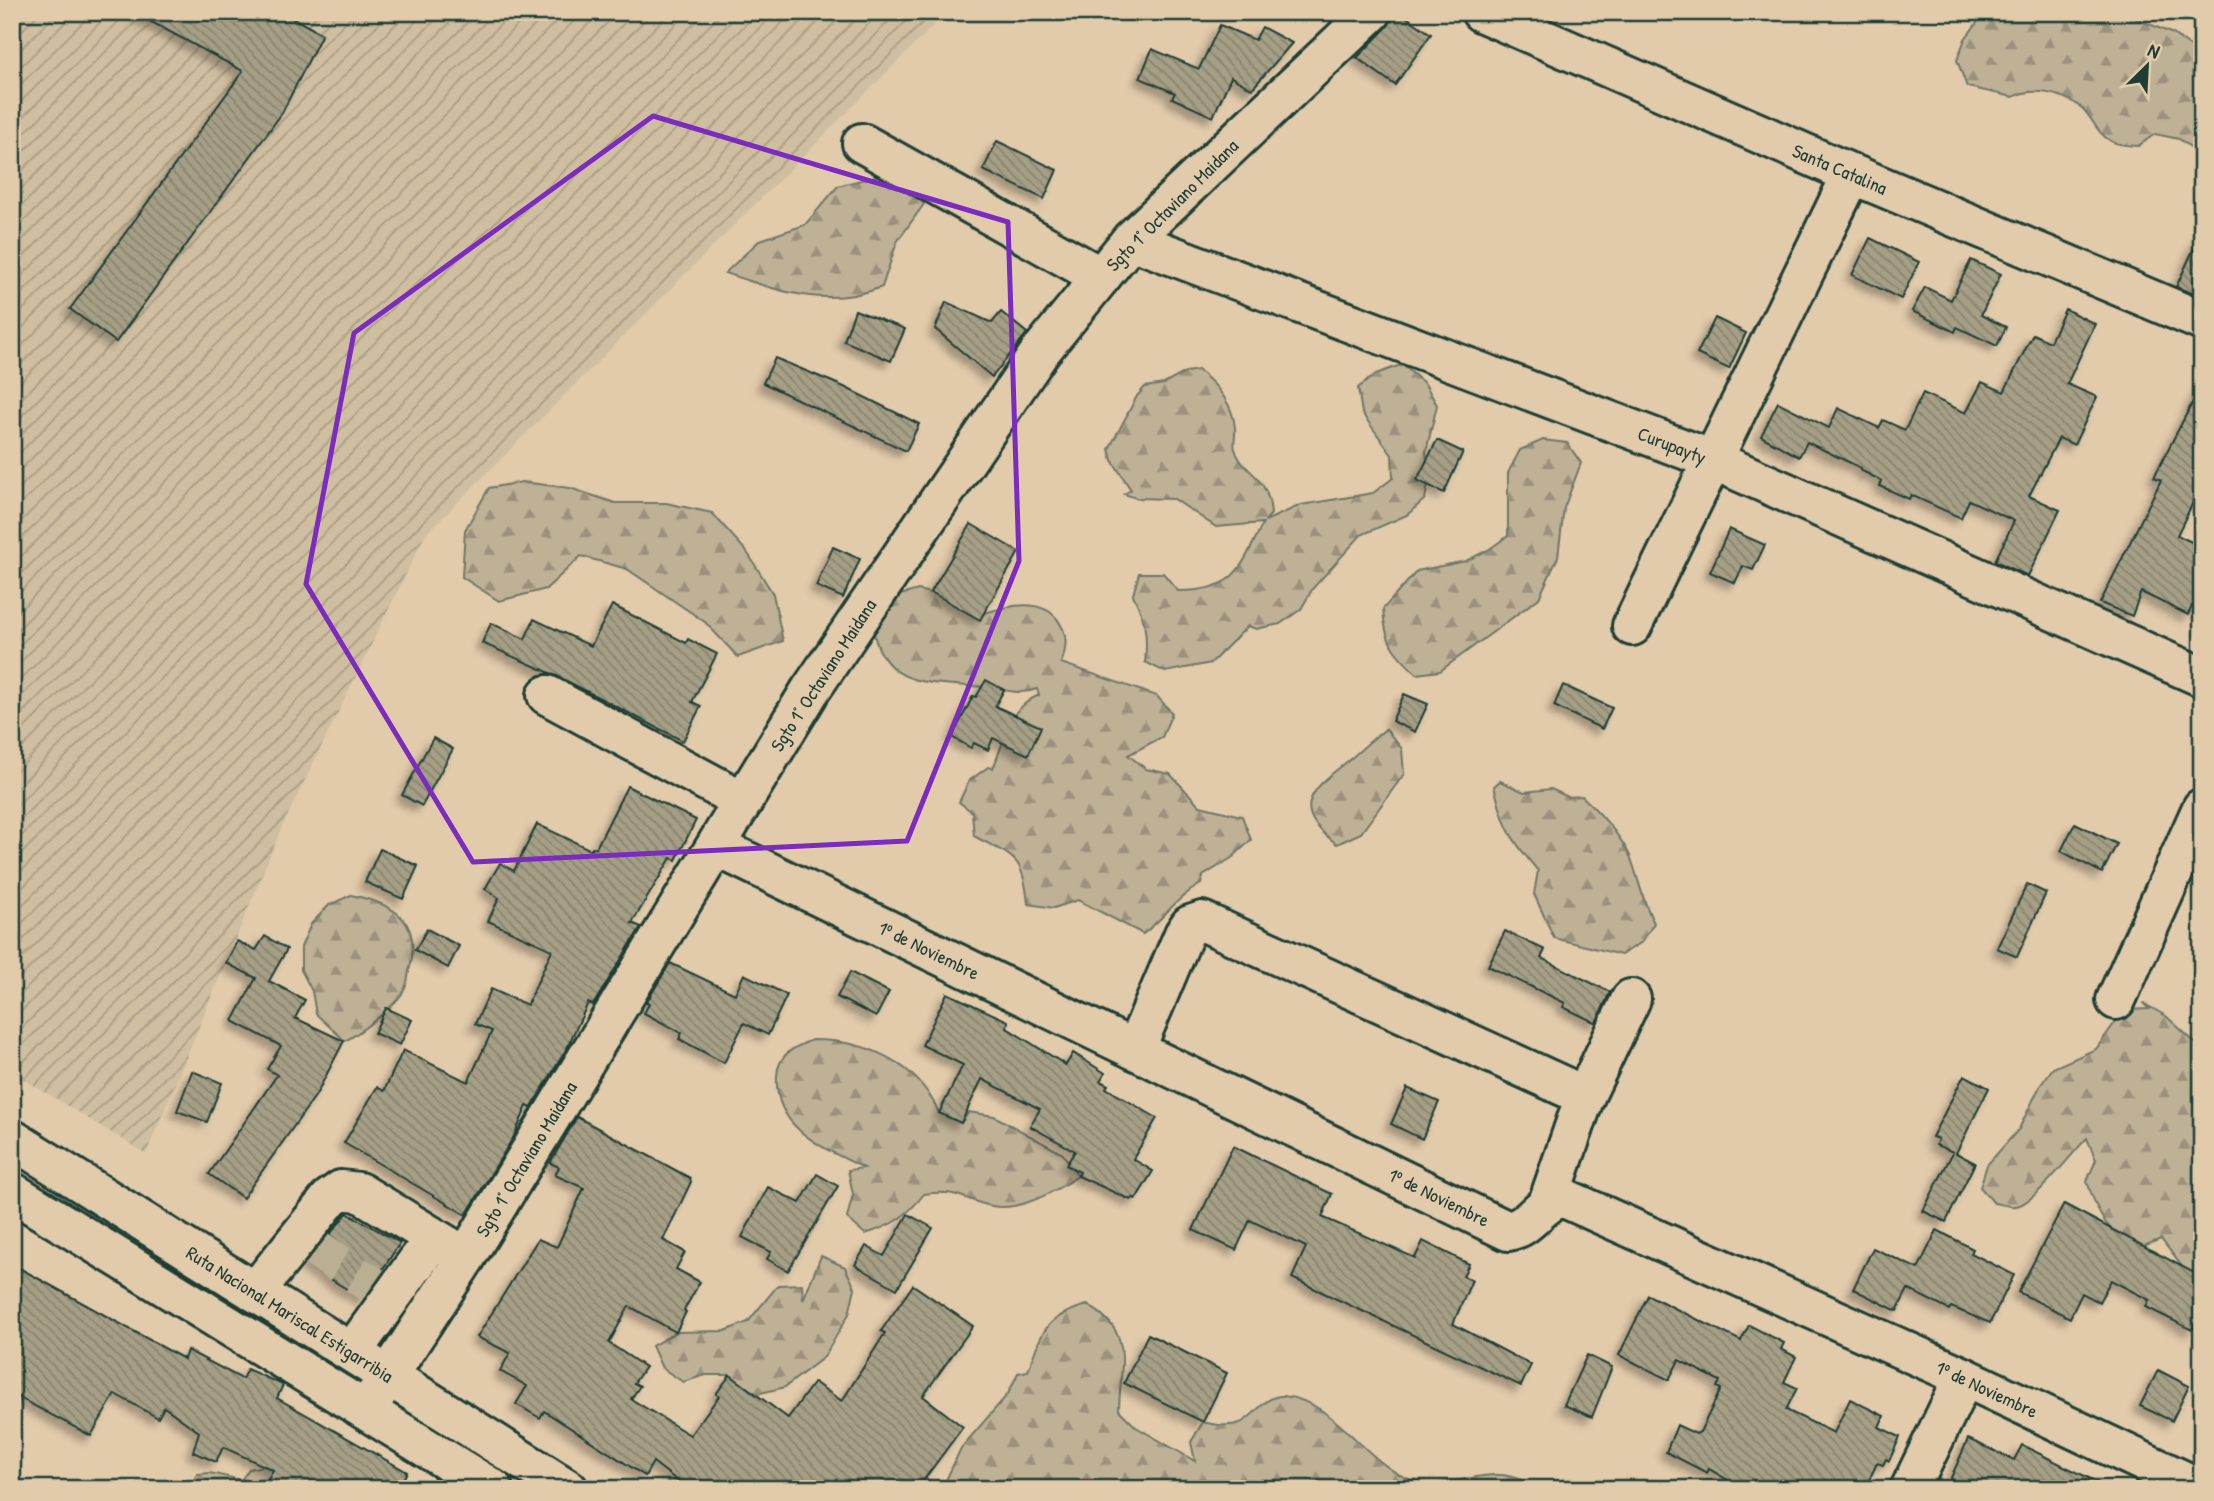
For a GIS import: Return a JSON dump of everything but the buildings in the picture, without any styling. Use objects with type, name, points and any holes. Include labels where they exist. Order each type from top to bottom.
[{"type":"main road","name":"Sgto 1° Octaviano Maidana","points":[[366,1410],[466,1257],[810,691],[1040,352],[1131,240],[1372,12]]},
{"type":"main road","name":"Santa Catalina","points":[[1480,12],[1852,174],[2202,321]]},
{"type":"main road","points":[[862,143],[1101,277]]},
{"type":"main road","points":[[1632,626],[1852,174]]},
{"type":"main road","name":"Curupayty","points":[[1131,240],[1713,460],[2202,677]]},
{"type":"main road","points":[[547,695],[744,801]]},
{"type":"main road","points":[[2116,999],[2202,808]]},
{"type":"main road","name":"1º de Noviembre","points":[[716,847],[1508,1231],[1527,1224],[1549,1200],[1562,1196],[1964,1377],[2201,1489]]},
{"type":"main road","points":[[1135,1050],[1184,934],[1190,925],[1202,921],[1585,1096]]},
{"type":"main road","points":[[1549,1200],[1585,1096],[1631,999]]},
{"type":"main road","name":"Ruta Nacional Mariscal Estigarribia","points":[[12,1139],[568,1489]]},
{"type":"main road","points":[[255,1292],[303,1240],[330,1198],[349,1189],[359,1192],[466,1257]]},
{"type":"main road","points":[[12,1192],[493,1489]]},
{"type":"main road","points":[[352,1352],[382,1291],[434,1238]]},
{"type":"main road","points":[[1910,1489],[1964,1377]]},
{"type":"highlighted area","points":[[653,116],[1008,222],[1019,561],[907,841],[473,862],[306,584],[354,333]]},
{"type":"shaded area","points":[[12,12],[947,12],[425,535],[282,827],[146,1154],[12,1072]]},
{"type":"green space","points":[[1985,12],[2121,12],[2173,34],[2195,50],[2202,86],[2202,155],[2179,139],[2155,134],[2138,146],[2114,143],[2102,134],[2082,108],[2058,95],[2030,92],[2013,97],[1967,87],[1957,60],[1965,39]]},
{"type":"green space","points":[[884,174],[924,204],[897,242],[882,287],[841,297],[822,297],[784,291],[725,273],[760,240],[805,225],[838,186]]},
{"type":"green space","points":[[1404,366],[1425,384],[1437,405],[1426,452],[1430,475],[1425,499],[1407,515],[1361,535],[1313,588],[1301,609],[1280,624],[1256,629],[1248,626],[1211,663],[1165,672],[1145,662],[1145,627],[1133,595],[1139,573],[1163,573],[1178,591],[1212,587],[1224,582],[1241,565],[1263,523],[1216,527],[1174,499],[1136,498],[1124,494],[1131,490],[1112,460],[1109,449],[1137,396],[1145,387],[1164,384],[1186,372],[1198,370],[1211,382],[1222,395],[1234,419],[1234,447],[1238,457],[1260,482],[1269,500],[1271,514],[1265,521],[1301,505],[1373,493],[1393,478],[1392,455],[1362,413],[1358,388],[1376,374]]},
{"type":"green space","points":[[1543,440],[1567,443],[1581,463],[1564,508],[1558,557],[1539,598],[1440,671],[1417,674],[1392,646],[1383,609],[1417,571],[1466,561],[1508,536],[1508,473],[1520,450]]},
{"type":"green space","points":[[522,482],[570,488],[615,503],[666,503],[712,513],[747,552],[773,594],[783,641],[738,657],[705,622],[627,569],[581,556],[546,589],[499,601],[462,577],[465,530],[489,488]]},
{"type":"green space","points":[[918,590],[942,596],[979,615],[1001,608],[1025,605],[1046,610],[1055,617],[1064,632],[1066,645],[1061,663],[1157,696],[1172,713],[1162,737],[1128,755],[1146,769],[1170,774],[1200,806],[1242,816],[1251,840],[1233,857],[1203,876],[1201,884],[1143,934],[1078,900],[1054,908],[1028,904],[1019,866],[1007,854],[974,836],[972,812],[959,802],[969,781],[988,767],[993,768],[1014,717],[1020,708],[1039,695],[1037,689],[1017,692],[929,683],[898,672],[886,661],[878,646],[872,624],[893,597]]},
{"type":"green space","points":[[1386,729],[1402,749],[1404,774],[1361,833],[1337,844],[1314,823],[1310,813],[1313,794],[1330,775]]},
{"type":"green space","points":[[1500,781],[1524,792],[1551,789],[1568,797],[1582,796],[1602,816],[1630,856],[1654,923],[1642,942],[1621,955],[1554,938],[1534,894],[1538,871],[1505,823],[1494,786]]},
{"type":"green space","points":[[351,895],[381,904],[402,918],[409,928],[412,954],[406,985],[399,998],[377,1019],[345,1041],[316,1014],[312,991],[301,970],[301,947],[311,924],[329,905]]},
{"type":"green space","points":[[2143,1003],[2166,1016],[2202,1049],[2202,1284],[2190,1277],[2161,1239],[2139,1248],[2118,1236],[2105,1222],[2087,1181],[2096,1160],[2087,1138],[2043,1187],[2024,1203],[2014,1206],[1994,1203],[1980,1187],[1987,1165],[2019,1129],[2040,1086],[2053,1068],[2096,1049],[2124,1010],[2149,1009]]},
{"type":"green space","points":[[812,1040],[852,1044],[888,1057],[917,1080],[939,1113],[961,1123],[969,1112],[994,1116],[1063,1154],[1078,1176],[1048,1194],[1014,1206],[992,1206],[946,1193],[924,1194],[898,1219],[865,1234],[847,1218],[853,1194],[848,1170],[864,1168],[833,1153],[804,1134],[783,1110],[778,1094],[777,1076],[780,1062],[788,1052]]},
{"type":"green space","points":[[821,1256],[845,1267],[855,1288],[849,1314],[824,1357],[785,1387],[757,1394],[735,1382],[730,1375],[706,1375],[683,1382],[662,1368],[652,1346],[676,1332],[725,1331],[748,1322],[778,1285],[802,1284],[803,1300]]},
{"type":"green space","points":[[1087,1305],[1102,1315],[1118,1338],[1122,1363],[1119,1410],[1136,1427],[1195,1461],[1191,1442],[1203,1422],[1221,1425],[1240,1423],[1266,1402],[1277,1396],[1284,1396],[1302,1400],[1333,1419],[1376,1458],[1406,1478],[1430,1484],[1501,1475],[1517,1478],[1541,1489],[942,1489],[961,1448],[1008,1394],[1018,1373],[1028,1371],[1037,1345],[1047,1328],[1062,1315]]},
{"type":"green space","points":[[264,1466],[271,1468],[284,1489],[190,1489],[197,1474],[210,1473],[241,1480],[249,1469]]},
{"type":"tunnel","points":[[308,1244],[374,1286]]}]
